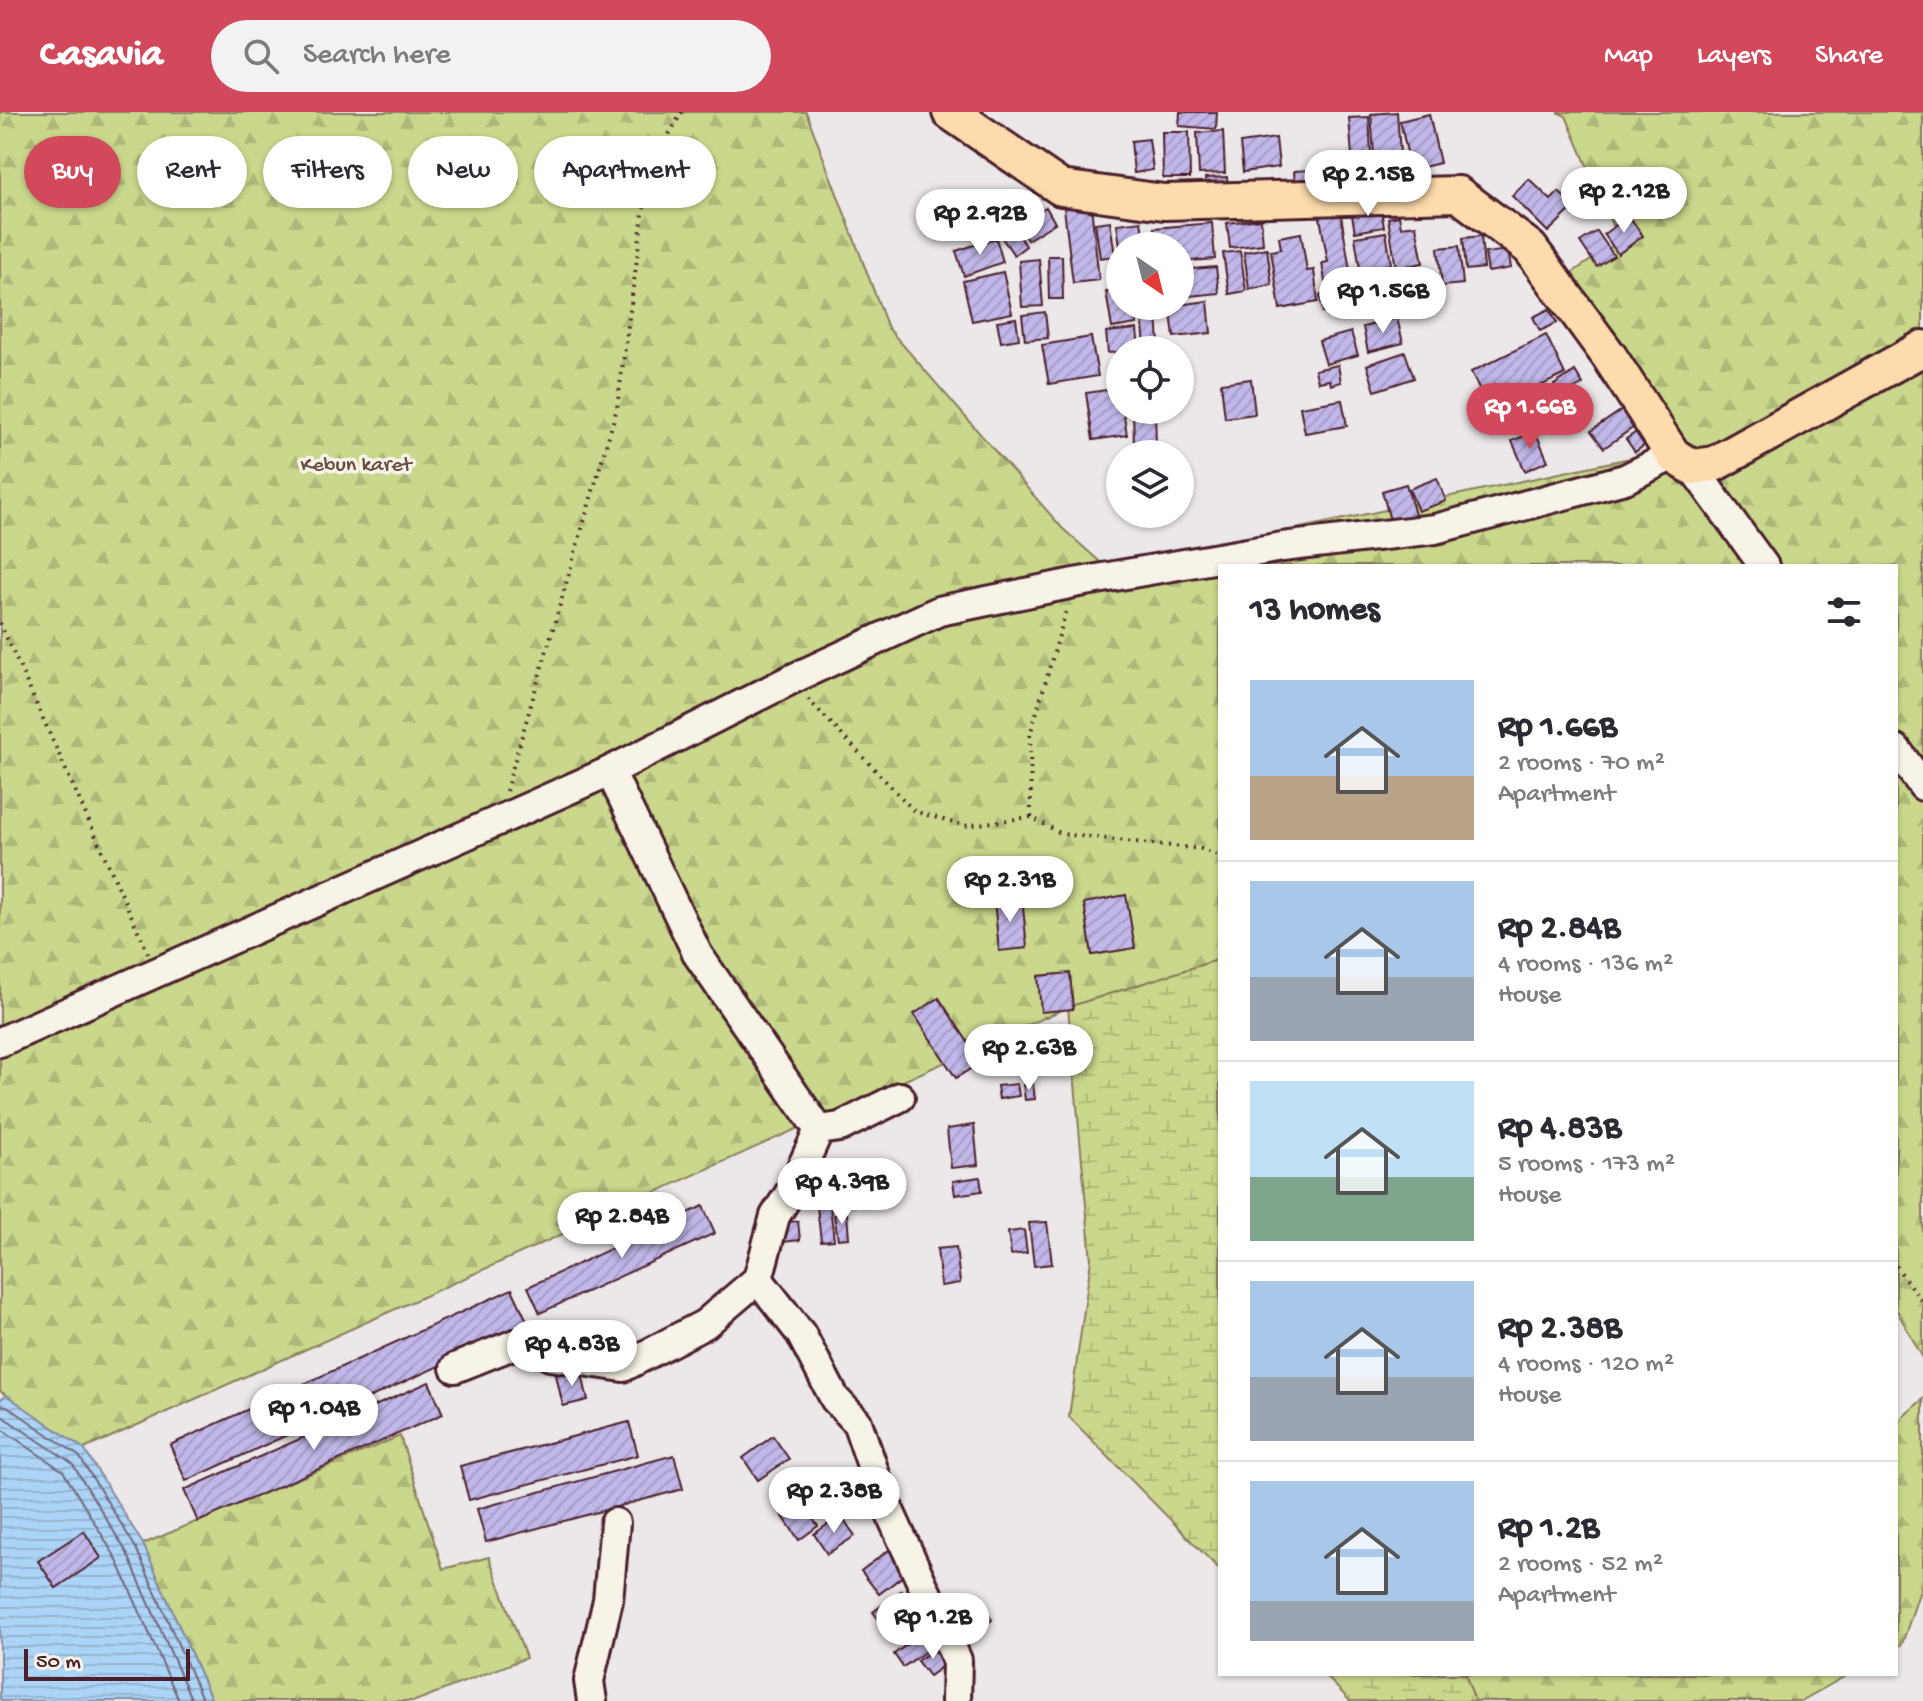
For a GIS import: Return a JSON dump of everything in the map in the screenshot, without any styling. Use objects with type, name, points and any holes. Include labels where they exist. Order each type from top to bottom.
[{"type":"main road","points":[[950,112],[1061,188],[1164,202],[1458,194],[1530,248],[1682,461],[1714,464],[1923,348]]},
{"type":"street","points":[[0,1042],[610,771],[790,680],[939,611],[1074,583],[1282,547],[1435,529],[1682,461],[1762,564]]},
{"type":"street","points":[[1898,752],[1923,786]]},
{"type":"street","points":[[610,771],[698,955],[819,1130]]},
{"type":"street","points":[[819,1130],[840,1127],[900,1097]]},
{"type":"street","points":[[455,1368],[515,1344],[532,1345],[550,1356],[623,1367],[705,1324],[758,1279],[775,1216],[791,1191],[819,1130]]},
{"type":"street","points":[[758,1279],[801,1334],[835,1399],[857,1422],[882,1495],[957,1660],[956,1701]]},
{"type":"street","points":[[592,1701],[589,1681],[608,1600],[615,1523]]},
{"type":"path","points":[[498,821],[617,408],[649,169],[682,112]]},
{"type":"path","points":[[1031,817],[1030,735],[1074,583]]},
{"type":"path","points":[[0,623],[156,973]]},
{"type":"path","points":[[790,680],[914,811],[964,826],[1031,817],[1062,834],[1201,849],[1218,855]]},
{"type":"path","points":[[1898,1269],[1923,1304]]},
{"type":"green space","name":"Kebun karet","points":[[0,112],[806,112],[888,328],[1062,528],[1108,569],[1682,447],[1560,281],[1619,241],[1566,116],[1557,112],[1923,112],[1923,1358],[1898,1313],[1898,564],[1218,564],[1218,960],[1068,1007],[84,1449],[0,1391]]},
{"type":"green space","points":[[1218,960],[1218,1568],[1069,1417],[1091,1260],[1068,1007]]},
{"type":"green space","points":[[1923,1399],[1923,1581],[1902,1644],[1898,1647],[1898,1421]]},
{"type":"green space","points":[[400,1436],[443,1569],[489,1557],[526,1658],[415,1701],[212,1701],[143,1544]]},
{"type":"green space","points":[[1326,1676],[1466,1676],[1475,1701],[1350,1701]]},
{"type":"green space","points":[[1466,1676],[1845,1676],[1801,1701],[1475,1701]]},
{"type":"water","points":[[6,1395],[84,1449],[143,1544],[212,1701],[0,1699],[0,1400]]},
{"type":"building","points":[[1180,112],[1217,112],[1216,129],[1179,126]]},
{"type":"building","points":[[1397,112],[1401,166],[1375,168],[1371,114]]},
{"type":"building","points":[[1429,114],[1440,163],[1411,170],[1400,121]]},
{"type":"building","points":[[1369,117],[1371,154],[1352,156],[1349,118]]},
{"type":"building","points":[[1223,131],[1225,173],[1199,174],[1197,133]]},
{"type":"building","points":[[1162,132],[1189,132],[1190,178],[1163,178]]},
{"type":"building","points":[[1276,138],[1279,167],[1243,172],[1240,143]]},
{"type":"building","points":[[1149,139],[1153,170],[1134,173],[1131,141]]},
{"type":"building","points":[[1311,170],[1311,182],[1295,184],[1294,171]]},
{"type":"building","points":[[1227,177],[1228,191],[1206,192],[1205,178]]},
{"type":"building","points":[[1529,179],[1551,200],[1559,192],[1574,207],[1548,232],[1512,196]]},
{"type":"building","points":[[1091,205],[1099,280],[1073,283],[1064,208]]},
{"type":"building","points":[[1380,205],[1384,227],[1355,232],[1351,210]]},
{"type":"building","points":[[1046,207],[1055,223],[1027,240],[1018,224]]},
{"type":"building","points":[[1340,209],[1356,307],[1323,313],[1320,295],[1327,294],[1322,263],[1328,262],[1319,212]]},
{"type":"building","points":[[1399,216],[1401,227],[1416,225],[1423,263],[1396,268],[1388,218]]},
{"type":"building","points":[[1629,216],[1643,236],[1618,254],[1604,234]]},
{"type":"building","points":[[1261,219],[1263,244],[1230,248],[1227,223]]},
{"type":"building","points":[[1110,221],[1112,232],[1106,232],[1106,257],[1100,258],[1095,223]]},
{"type":"building","points":[[1141,221],[1143,232],[1118,232],[1117,224]]},
{"type":"building","points":[[1212,223],[1215,259],[1194,261],[1194,232],[1154,232],[1154,228]]},
{"type":"building","points":[[1015,229],[1026,246],[1014,255],[1002,238]]},
{"type":"building","points":[[1597,231],[1614,256],[1597,267],[1580,242]]},
{"type":"building","points":[[1386,232],[1391,264],[1360,269],[1355,237]]},
{"type":"building","points":[[1301,233],[1307,271],[1314,270],[1318,302],[1280,309],[1271,251],[1281,249],[1279,237]]},
{"type":"building","points":[[1481,236],[1484,268],[1466,270],[1463,238]]},
{"type":"building","points":[[996,238],[1003,262],[964,276],[956,251]]},
{"type":"building","points":[[1459,246],[1463,284],[1442,286],[1438,248]]},
{"type":"building","points":[[1267,248],[1272,285],[1249,289],[1244,252]]},
{"type":"building","points":[[1508,250],[1511,268],[1488,272],[1485,253]]},
{"type":"building","points":[[1240,251],[1246,291],[1229,294],[1223,253]]},
{"type":"building","points":[[1048,256],[1062,256],[1063,299],[1049,299]]},
{"type":"building","points":[[1039,259],[1043,306],[1022,307],[1019,261]]},
{"type":"building","points":[[1216,267],[1219,293],[1194,296],[1194,269]]},
{"type":"building","points":[[1390,270],[1394,294],[1363,298],[1359,274]]},
{"type":"building","points":[[1003,272],[1012,313],[972,321],[963,281]]},
{"type":"building","points":[[1208,301],[1211,333],[1174,336],[1172,320],[1194,320],[1194,303]]},
{"type":"building","points":[[1549,309],[1557,323],[1540,331],[1533,317]]},
{"type":"building","points":[[1045,312],[1048,338],[1025,340],[1022,315]]},
{"type":"building","points":[[1016,318],[1019,339],[1001,342],[997,321]]},
{"type":"building","points":[[1397,318],[1403,343],[1368,352],[1363,327]]},
{"type":"building","points":[[1111,320],[1136,320],[1137,324],[1112,328]]},
{"type":"building","points":[[1142,320],[1157,320],[1158,336],[1144,336]]},
{"type":"building","points":[[1137,329],[1138,336],[1106,336],[1106,332]]},
{"type":"building","points":[[1351,332],[1358,355],[1326,364],[1319,341]]},
{"type":"building","points":[[1546,335],[1565,374],[1522,395],[1524,399],[1492,415],[1471,372]]},
{"type":"building","points":[[1091,337],[1098,376],[1049,384],[1042,345]]},
{"type":"building","points":[[1405,352],[1414,378],[1375,391],[1367,365]]},
{"type":"building","points":[[1338,365],[1341,382],[1331,385],[1330,380],[1318,382],[1315,370]]},
{"type":"building","points":[[1575,371],[1583,384],[1562,397],[1554,385]]},
{"type":"building","points":[[1251,379],[1255,414],[1225,418],[1221,383]]},
{"type":"building","points":[[1106,390],[1106,424],[1125,424],[1127,435],[1093,440],[1086,393]]},
{"type":"building","points":[[1342,400],[1347,426],[1305,433],[1300,407]]},
{"type":"building","points":[[1628,406],[1640,423],[1604,448],[1591,431]]},
{"type":"building","points":[[1133,424],[1155,424],[1156,440],[1134,440]]},
{"type":"building","points":[[1644,427],[1653,439],[1635,452],[1626,439]]},
{"type":"building","points":[[1535,431],[1548,461],[1525,471],[1512,441]]},
{"type":"building","points":[[1437,478],[1446,501],[1418,511],[1409,489]]},
{"type":"building","points":[[1406,484],[1416,518],[1391,524],[1382,491]]},
{"type":"building","points":[[1126,895],[1135,948],[1092,955],[1084,903]]},
{"type":"building","points":[[1022,897],[1027,948],[999,951],[994,900]]},
{"type":"building","points":[[1070,973],[1073,1009],[1041,1012],[1038,976]]},
{"type":"building","points":[[939,998],[981,1062],[956,1078],[914,1014]]},
{"type":"building","points":[[1017,1084],[1019,1096],[999,1099],[997,1086]]},
{"type":"building","points":[[1033,1084],[1035,1099],[1025,1100],[1023,1085]]},
{"type":"building","points":[[974,1125],[978,1165],[951,1168],[947,1129]]},
{"type":"building","points":[[980,1177],[982,1191],[955,1195],[953,1181]]},
{"type":"building","points":[[843,1191],[845,1208],[834,1209],[832,1193]]},
{"type":"building","points":[[829,1197],[834,1240],[821,1241],[816,1198]]},
{"type":"building","points":[[703,1206],[715,1233],[540,1313],[528,1287]]},
{"type":"building","points":[[847,1213],[849,1238],[838,1239],[834,1215]]},
{"type":"building","points":[[798,1221],[800,1240],[783,1242],[780,1223]]},
{"type":"building","points":[[1047,1222],[1052,1264],[1034,1266],[1029,1223]]},
{"type":"building","points":[[1024,1230],[1027,1253],[1011,1255],[1008,1232]]},
{"type":"building","points":[[956,1247],[960,1283],[941,1286],[937,1249]]},
{"type":"building","points":[[512,1289],[529,1325],[186,1481],[170,1445]]},
{"type":"building","points":[[581,1370],[588,1400],[563,1406],[556,1375]]},
{"type":"building","points":[[429,1382],[443,1414],[198,1522],[184,1490]]},
{"type":"building","points":[[629,1422],[638,1455],[469,1500],[460,1466]]},
{"type":"building","points":[[773,1436],[789,1459],[758,1480],[743,1458]]},
{"type":"building","points":[[674,1455],[683,1489],[486,1542],[477,1509]]},
{"type":"building","points":[[810,1476],[823,1495],[805,1508],[818,1526],[799,1540],[773,1502]]},
{"type":"building","points":[[841,1515],[855,1536],[827,1554],[814,1534]]},
{"type":"building","points":[[84,1531],[101,1558],[56,1588],[38,1561]]},
{"type":"building","points":[[889,1550],[907,1573],[879,1594],[861,1571]]},
{"type":"building","points":[[901,1591],[917,1612],[889,1633],[873,1612]]},
{"type":"building","points":[[976,1596],[992,1620],[966,1637],[951,1613]]},
{"type":"building","points":[[923,1633],[932,1647],[903,1667],[894,1654]]},
{"type":"building","points":[[937,1647],[948,1662],[929,1676],[917,1661]]}]
